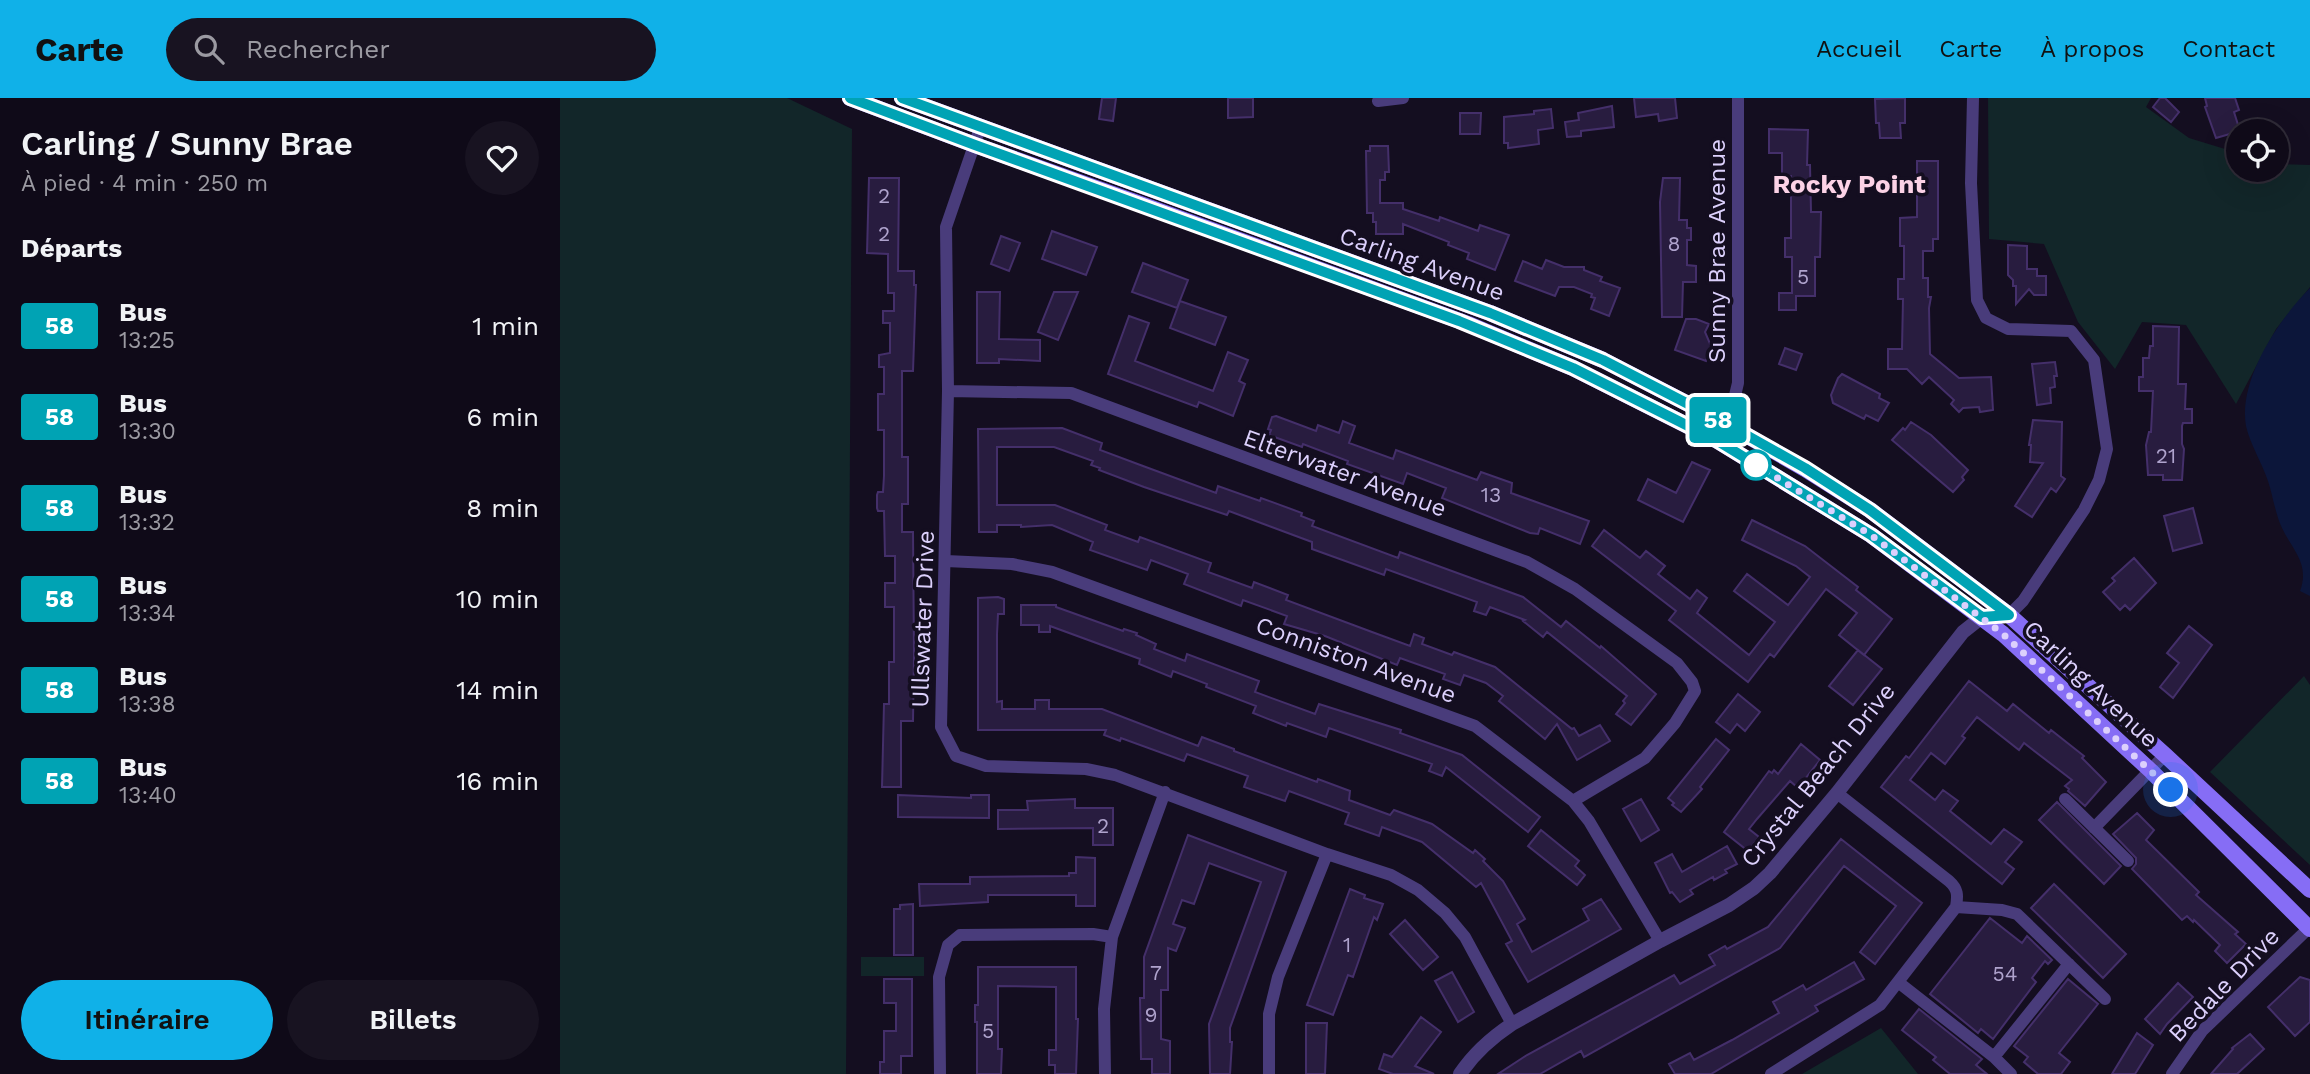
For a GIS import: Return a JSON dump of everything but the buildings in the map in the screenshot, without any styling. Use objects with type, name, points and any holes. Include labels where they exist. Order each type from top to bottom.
[{"type":"main road","name":"Carling Avenue","points":[[850,98],[1468,324],[1573,368],[1716,440],[1871,535],[2003,634],[2151,771],[2310,928]]},
{"type":"main road","name":"Carling Avenue","points":[[902,98],[1490,313],[1603,360],[1725,423],[1805,468],[1870,510],[2009,615],[2310,890]]},
{"type":"street","points":[[1378,101],[1403,98]]},
{"type":"street","name":"Sunny Brae Avenue","points":[[1716,440],[1731,412],[1738,383],[1738,98]]},
{"type":"street","points":[[1973,98],[1971,183],[1977,300],[1986,318],[2008,329],[2071,331],[2094,360],[2107,449],[2099,480],[2084,510],[2023,601],[2009,615],[1982,617]]},
{"type":"street","name":"Ullswater Drive","points":[[980,128],[946,227],[948,391],[941,727],[956,756],[986,766],[1086,769],[1115,775],[1327,854],[1391,874],[1418,890],[1445,913],[1465,937],[1512,1024]]},
{"type":"street","name":"Elterwater Avenue","points":[[948,391],[1071,393],[1527,562],[1575,589],[1677,663],[1692,682],[1695,691],[1675,723],[1645,758],[1573,801]]},
{"type":"street","name":"Conniston Avenue","points":[[946,561],[1012,564],[1052,572],[1475,726],[1573,801],[1589,821],[1660,941]]},
{"type":"street","name":"Crystal Beach Drive","points":[[1460,1074],[1471,1057],[1512,1024],[1754,888],[1770,873],[1837,793],[1963,632],[1982,617]]},
{"type":"street","points":[[2094,828],[2165,755]]},
{"type":"street","points":[[1105,1074],[1104,1009],[1112,937],[1165,792]]},
{"type":"street","points":[[1771,1074],[1880,1004],[1956,907],[1956,887],[1837,793]]},
{"type":"street","points":[[2065,799],[2128,861]]},
{"type":"street","points":[[1269,1074],[1269,1014],[1278,977],[1327,854]]},
{"type":"street","points":[[1956,907],[2002,910],[2017,914],[2105,999]]},
{"type":"street","name":"Bedale Drive","points":[[2172,1074],[2202,1031],[2310,928]]},
{"type":"street","points":[[940,1074],[939,977],[948,945],[960,935],[1093,934],[1112,937]]},
{"type":"street","points":[[1994,1057],[2069,964]]},
{"type":"street","points":[[1898,982],[1994,1057],[2011,1074]]},
{"type":"green space","points":[[560,98],[787,98],[852,129],[846,1074],[560,1074]]},
{"type":"green space","points":[[1988,98],[2151,98],[2146,107],[2189,138],[2226,149],[2226,182],[2289,182],[2289,164],[2310,165],[2310,287],[2276,329],[2236,404],[2186,325],[2142,322],[2115,369],[2078,322],[2044,244],[1989,239]]},
{"type":"green space","points":[[2304,676],[2310,685],[2310,865],[2210,772]]},
{"type":"green space","points":[[861,957],[924,957],[924,976],[861,976]]},
{"type":"green space","points":[[1881,1028],[1918,1074],[1802,1074]]},
{"type":"water","points":[[2310,288],[2310,596],[2300,591],[2303,581],[2302,565],[2280,522],[2268,481],[2248,433],[2245,408],[2248,389],[2263,351],[2286,316]]},
{"type":"bus line","name":"58","points":[[850,98],[1459,321],[1573,368],[1716,440],[1871,535],[1982,617],[2009,615],[1870,510],[1805,468],[1603,360],[1490,313],[902,98]]},
{"type":"district","name":"Rocky Point","points":[[1849,184]]},
{"type":"route","points":[[1756,465],[1871,535],[1982,617],[2171,790]]}]
